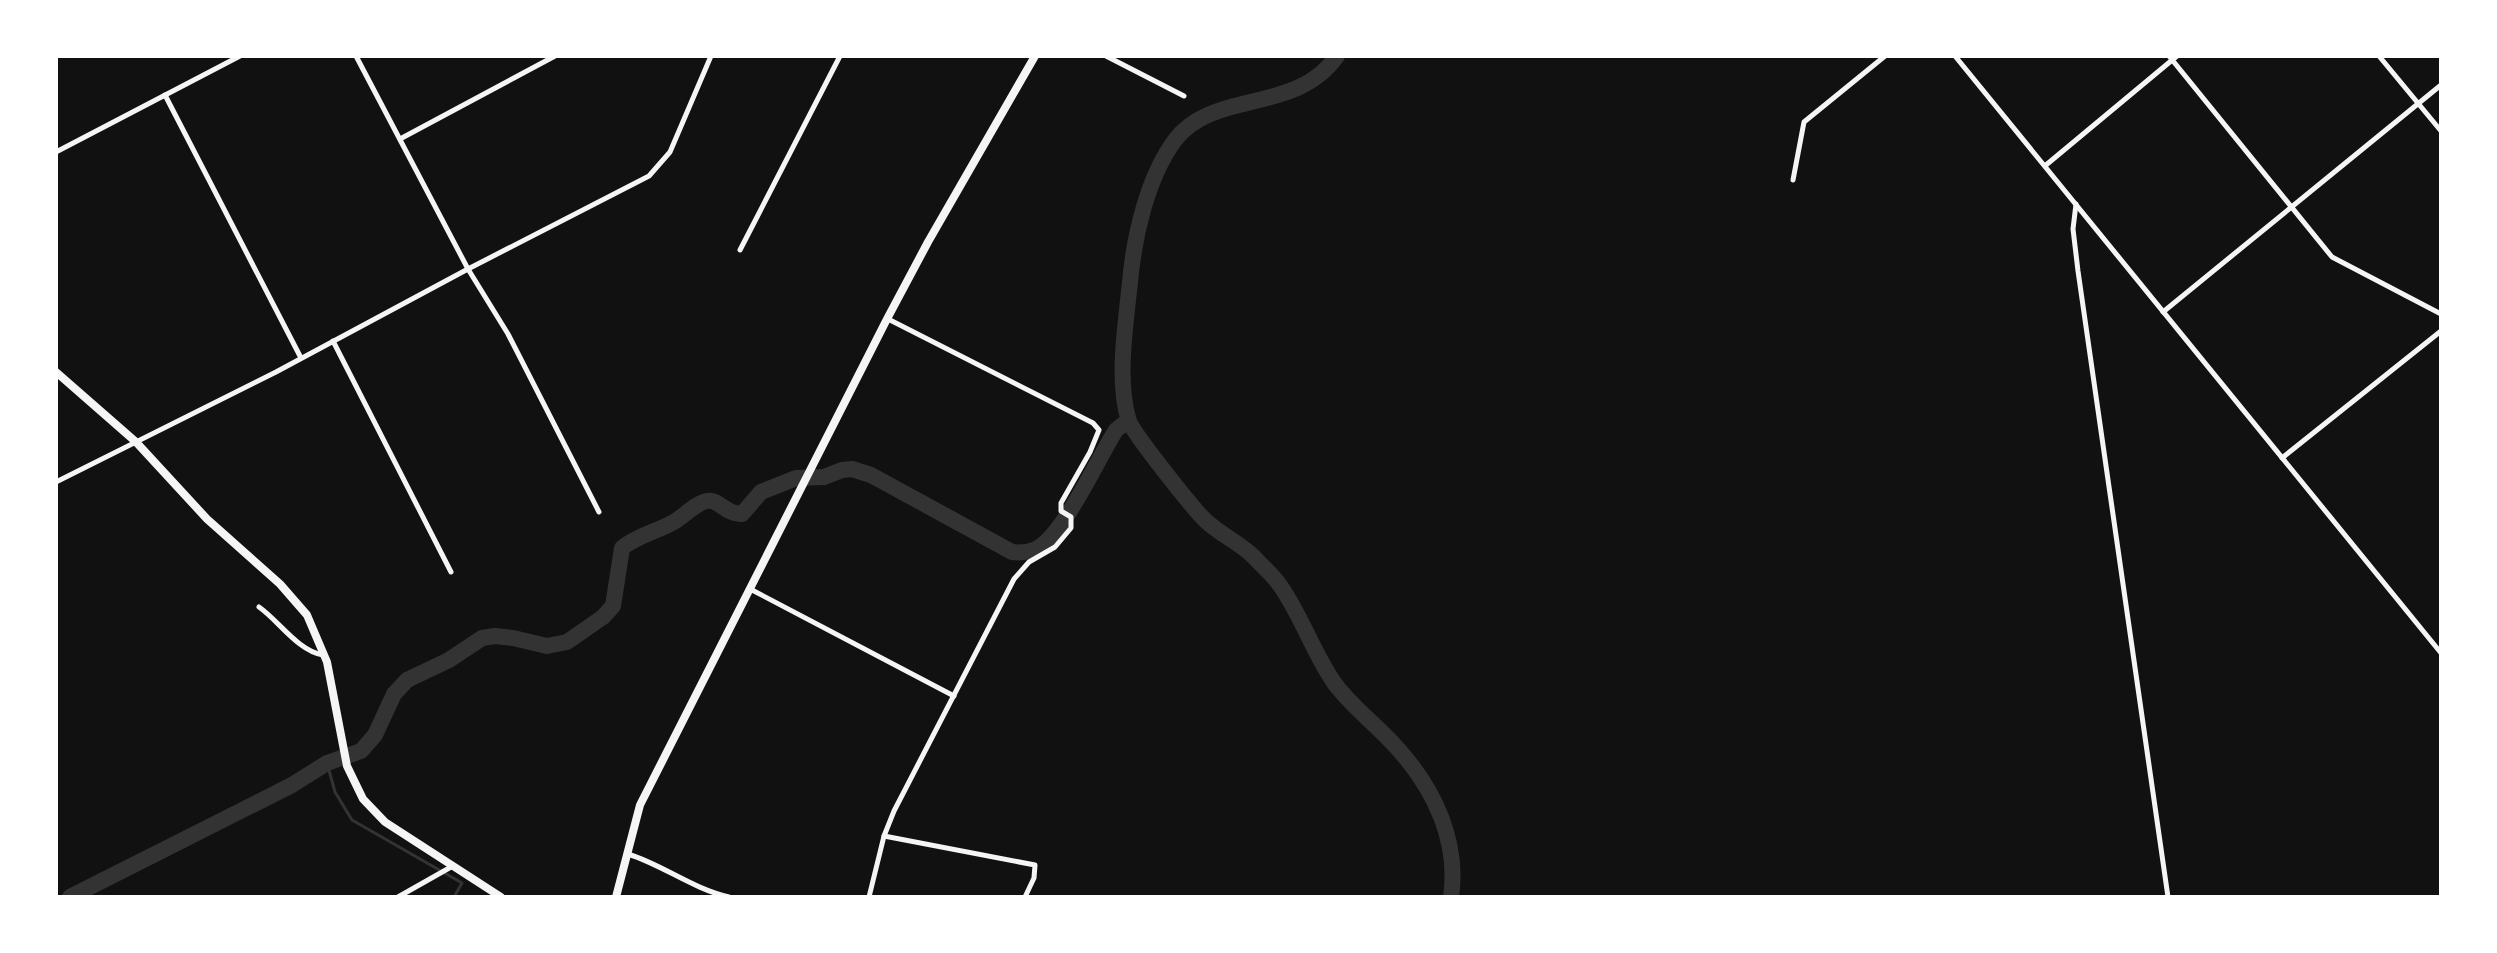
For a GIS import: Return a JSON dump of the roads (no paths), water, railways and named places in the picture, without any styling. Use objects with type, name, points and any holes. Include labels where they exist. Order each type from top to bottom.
[{"type":"main road","points":[[616,897],[640,805],[752,590],[887,319],[1035,56]]},
{"type":"main road","points":[[56,372],[136,442],[207,519],[288,592],[307,615],[324,655],[340,740],[355,787],[385,822],[501,897]]},
{"type":"street","points":[[56,152],[240,56]]},
{"type":"street","points":[[356,56],[468,269],[508,334],[599,512]]},
{"type":"street","points":[[400,139],[555,56]]},
{"type":"street","points":[[56,482],[649,176],[670,152],[711,56]]},
{"type":"street","points":[[740,250],[840,56]]},
{"type":"street","points":[[1106,56],[1184,96]]},
{"type":"street","points":[[1793,180],[1804,122],[1885,56]]},
{"type":"street","points":[[1955,56],[2441,653]]},
{"type":"street","points":[[2379,56],[2441,131]]},
{"type":"street","points":[[2046,165],[2173,57],[2332,257],[2441,314]]},
{"type":"street","points":[[2163,312],[2441,85]]},
{"type":"street","points":[[165,95],[301,358]]},
{"type":"street","points":[[2077,203],[2073,229],[2078,271],[2168,897]]},
{"type":"street","points":[[869,897],[884,836],[894,811],[1018,572],[1055,547],[1071,528],[1071,517],[1062,512],[1061,503],[1098,432],[1097,426],[887,319]]},
{"type":"street","points":[[2282,458],[2441,331]]},
{"type":"street","points":[[333,341],[451,572]]},
{"type":"street","points":[[752,590],[954,696]]},
{"type":"street","points":[[259,607],[276,619],[302,646],[324,655]]},
{"type":"street","points":[[884,836],[1035,865],[1034,878],[1025,897]]},
{"type":"street","points":[[627,854],[729,897]]},
{"type":"street","points":[[398,897],[451,867]]},
{"type":"waterway","points":[[1337,56],[1320,74],[1300,87],[1211,114],[1191,124],[1165,155],[1144,208],[1135,246],[1123,352],[1125,405],[1133,428],[1164,471],[1206,521],[1249,552],[1276,580],[1335,684],[1398,749],[1423,782],[1448,837],[1453,877],[1451,897]]},
{"type":"waterway","points":[[70,897],[292,785],[327,763],[361,751],[375,735],[394,694],[407,680],[449,660],[482,638],[513,638],[547,646],[567,642],[603,617],[613,606],[622,548],[674,522],[703,502],[715,502],[731,512],[742,514],[761,492],[796,478],[824,477],[852,469],[871,475],[1012,552],[1027,552],[1047,541],[1058,528],[1116,430],[1129,423]]},
{"type":"waterway","points":[[327,763],[335,792],[352,820],[462,883],[454,897]]}]
